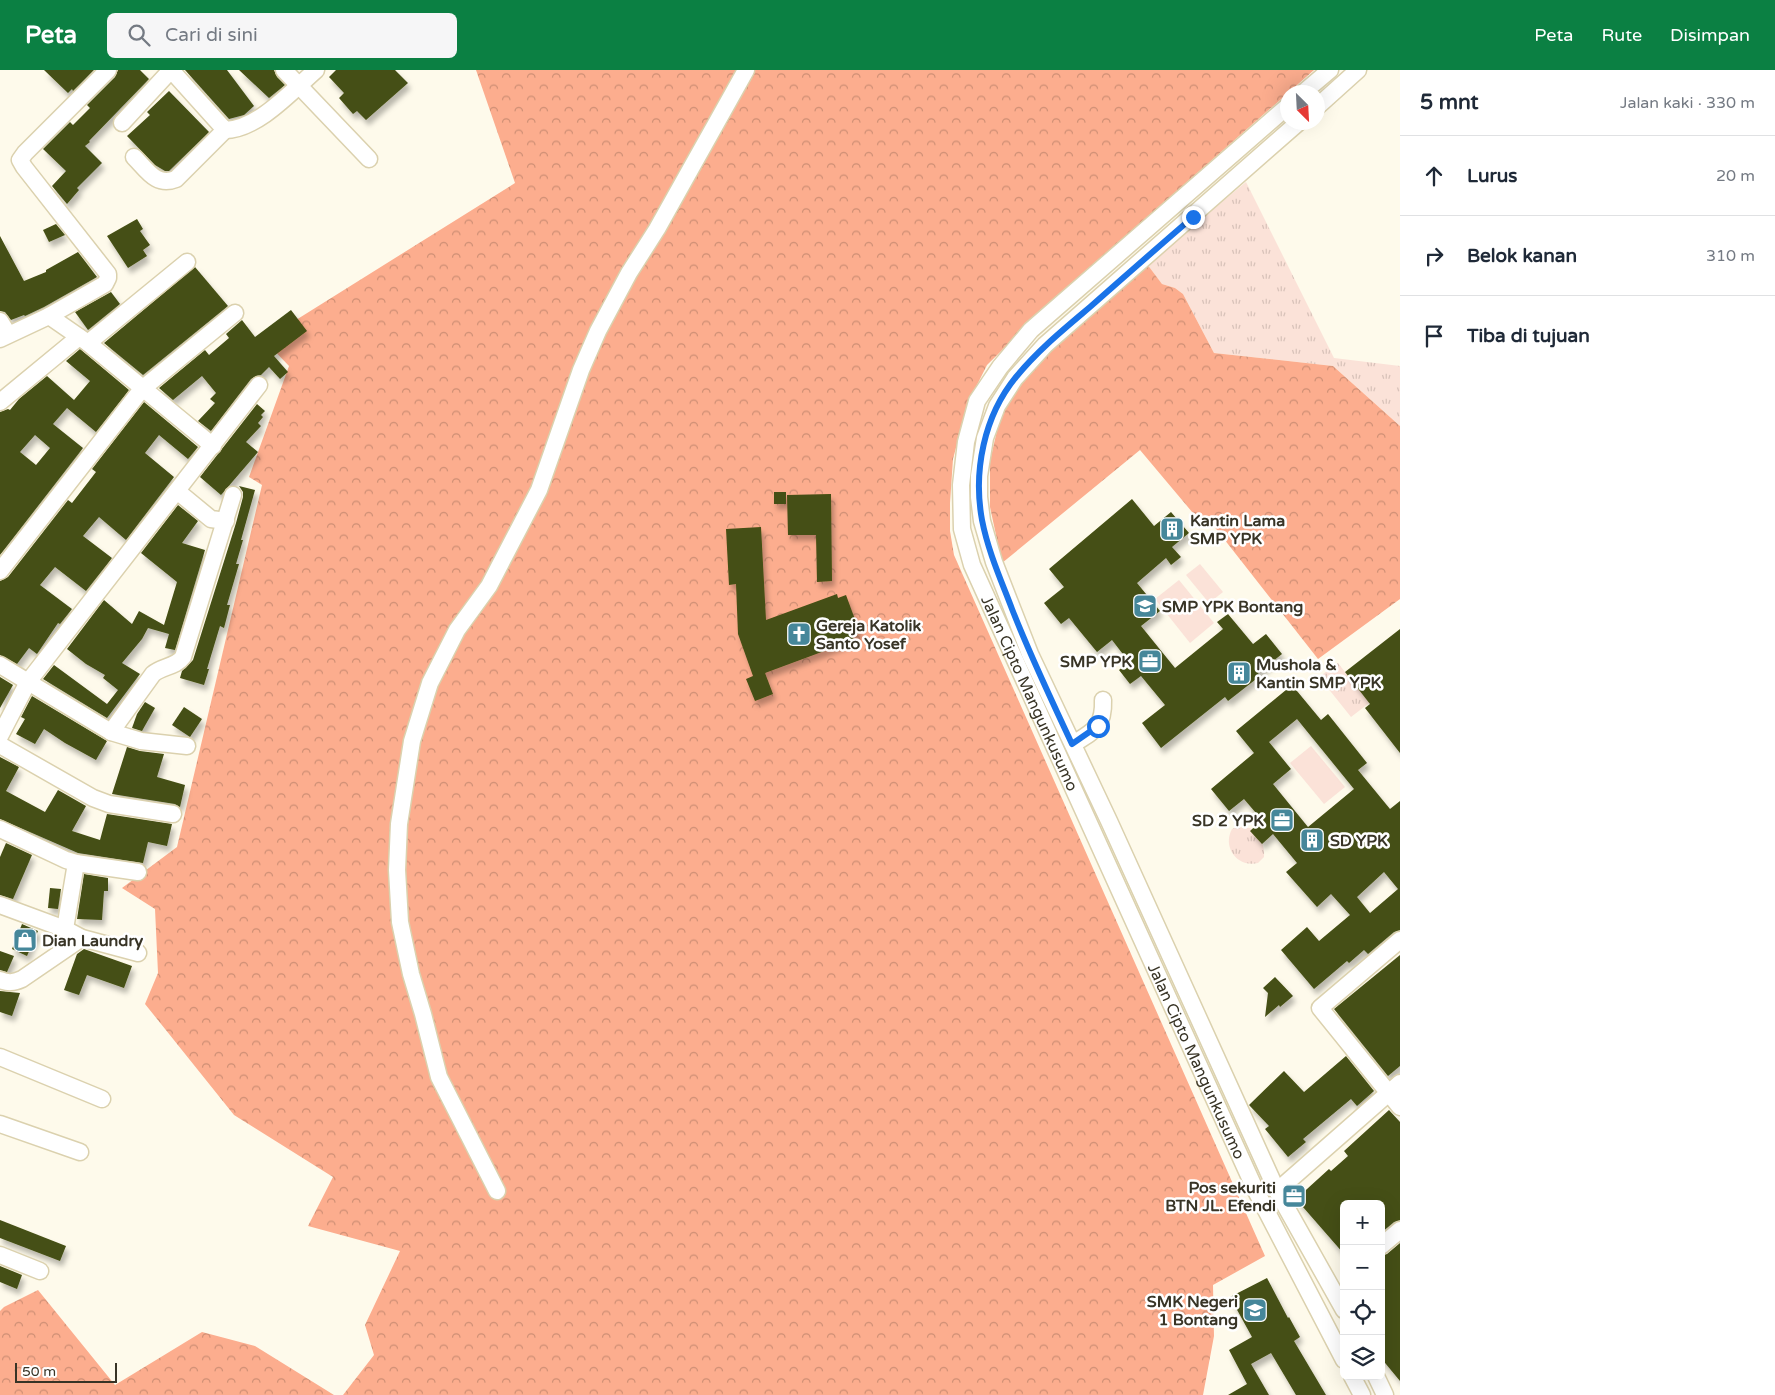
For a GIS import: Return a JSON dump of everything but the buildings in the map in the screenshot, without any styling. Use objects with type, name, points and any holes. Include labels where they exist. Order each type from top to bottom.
[{"type":"street","points":[[3,331],[49,316],[105,284],[108,278],[108,274],[20,160],[108,70]]},
{"type":"street","points":[[122,123],[171,70],[225,130]]},
{"type":"street","points":[[284,70],[369,159]]},
{"type":"street","points":[[134,157],[157,180],[169,182],[176,179],[225,130],[235,130],[257,120],[316,70]]},
{"type":"street","points":[[497,1191],[439,1077],[424,1014],[411,974],[400,922],[397,870],[399,824],[412,741],[434,674],[457,630],[489,586],[539,490],[581,370],[598,331],[629,273],[657,229],[746,70]]},
{"type":"street","points":[[1312,85],[1330,70]]},
{"type":"street","points":[[1325,100],[1358,70]]},
{"type":"street","name":"Jalan Cipto Mangunkusumo","points":[[1280,113],[1031,330],[1000,367],[977,401],[966,442],[961,485],[962,529],[972,566],[1255,1189],[1340,1352]]},
{"type":"street","name":"Jalan Cipto Mangunkusumo","points":[[1290,130],[1045,345],[1015,378],[997,406],[985,438],[979,476],[982,521],[994,562],[1030,654],[1277,1191],[1340,1303]]},
{"type":"street","points":[[1178,201],[1193,217]]},
{"type":"street","points":[[0,402],[187,262]]},
{"type":"street","points":[[0,571],[142,389],[235,313]]},
{"type":"street","points":[[49,316],[84,340],[213,446]]},
{"type":"street","points":[[0,736],[28,682],[260,385]]},
{"type":"street","points":[[177,490],[214,518]]},
{"type":"street","points":[[111,732],[153,674],[160,669],[177,663],[183,657],[214,518],[233,495]]},
{"type":"street","points":[[0,665],[111,732],[141,741],[188,746]]},
{"type":"street","points":[[1072,744],[1086,736],[1101,723],[1103,700]]},
{"type":"street","points":[[0,745],[92,798],[109,804],[173,814]]},
{"type":"street","points":[[0,828],[56,856],[76,863],[138,872]]},
{"type":"street","points":[[65,929],[76,863]]},
{"type":"street","points":[[0,906],[65,929],[82,938],[138,953]]},
{"type":"street","points":[[0,980],[14,983],[22,980],[82,938]]},
{"type":"street","points":[[1400,940],[1320,1008],[1394,1088],[1400,1107]]},
{"type":"street","points":[[1175,1012],[1192,1004]]},
{"type":"street","points":[[0,1057],[102,1099]]},
{"type":"street","points":[[1277,1191],[1394,1088]]},
{"type":"street","points":[[0,1124],[80,1152]]},
{"type":"street","points":[[1382,1245],[1400,1230]]},
{"type":"street","points":[[0,1255],[40,1271]]},
{"type":"street","points":[[1354,1380],[1362,1395]]},
{"type":"street","points":[[1378,1380],[1385,1395]]},
{"type":"green space","points":[[476,70],[1314,70],[1297,85],[1280,85],[1280,100],[1047,306],[987,365],[968,403],[953,459],[950,531],[954,555],[1265,1256],[1213,1285],[1214,1336],[1203,1395],[343,1395],[374,1355],[365,1325],[400,1251],[308,1226],[333,1177],[234,1115],[145,1004],[158,973],[155,909],[122,888],[177,847],[262,485],[249,477],[289,366],[264,340],[515,183]]},
{"type":"green space","points":[[1246,182],[1334,358],[1400,366],[1400,426],[1333,366],[1214,353],[1183,294],[1175,288],[1162,284],[1147,264]]},
{"type":"green space","points":[[1147,264],[1162,284],[1175,288],[1183,294],[1214,353],[1333,366],[1400,426],[1400,599],[1318,659],[1206,516],[1198,519],[1140,450],[1002,563],[990,507],[990,461],[1001,413],[1019,382],[1049,349]]},
{"type":"green space","points":[[1200,564],[1223,592],[1209,603],[1186,575]]},
{"type":"green space","points":[[1179,580],[1214,623],[1190,643],[1155,599]]},
{"type":"green space","points":[[1338,663],[1359,690],[1381,694],[1351,717],[1319,677]]},
{"type":"green space","points":[[1311,746],[1345,787],[1324,804],[1290,763]]},
{"type":"green space","points":[[1237,827],[1250,828],[1259,837],[1264,848],[1264,857],[1258,863],[1250,864],[1233,855],[1230,849],[1229,836],[1232,829]]},
{"type":"green space","points":[[38,1290],[115,1385],[202,1332],[255,1346],[334,1395],[0,1395],[0,1311],[4,1307]]},
{"type":"place","name":"Kantin Lama SMP YPK","points":[[1172,529]]},
{"type":"place","name":"SMP YPK Bontang","points":[[1145,606]]},
{"type":"place","name":"Gereja Katolik Santo Yosef","points":[[799,634]]},
{"type":"place","name":"SMP YPK","points":[[1150,661]]},
{"type":"place","name":"Mushola & Kantin SMP YPK","points":[[1239,673]]},
{"type":"place","name":"SD 2 YPK","points":[[1282,820]]},
{"type":"place","name":"SD YPK","points":[[1312,840]]},
{"type":"place","name":"Dian Laundry","points":[[25,940]]},
{"type":"place","name":"Pos sekuriti BTN JL. Efendi","points":[[1294,1196]]},
{"type":"place","name":"SMK Negeri 1 Bontang","points":[[1255,1310]]},
{"type":"route","points":[[1098,726],[1072,744],[1030,654],[994,562],[982,521],[979,476],[985,438],[997,406],[1015,378],[1045,345],[1193,217]]}]
